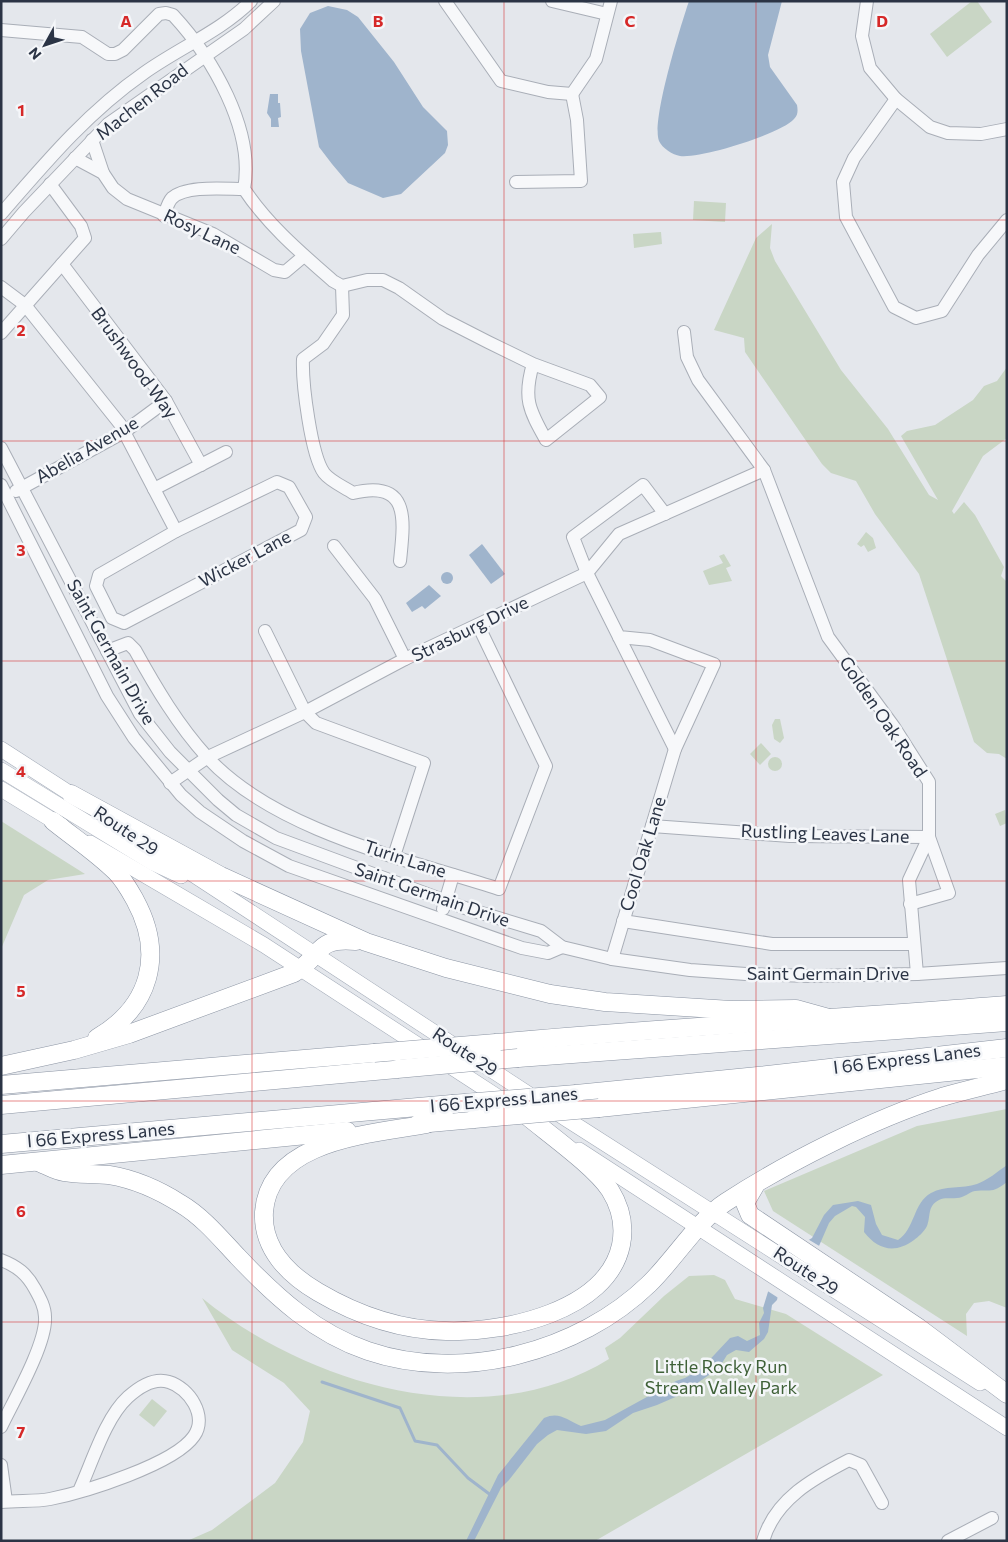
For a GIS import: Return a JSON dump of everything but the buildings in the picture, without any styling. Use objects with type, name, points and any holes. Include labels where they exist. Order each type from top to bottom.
[{"type":"highway","points":[[71,794],[221,876],[366,942],[446,968],[550,994],[605,1002],[731,1010],[796,1009],[832,1019]]},
{"type":"highway","points":[[53,821],[117,873],[142,913],[149,933],[149,970],[139,998],[131,1010],[112,1029],[74,1050]]},
{"type":"highway","points":[[1,1066],[74,1050],[150,1027],[301,969],[314,954],[332,941],[366,942]]},
{"type":"highway","points":[[1,1085],[638,1030],[832,1019],[1007,1005]]},
{"type":"highway","name":"I 66 Express Lanes","points":[[1,1105],[649,1046],[1007,1022]]},
{"type":"highway","name":"I 66 Express Lanes","points":[[1,1144],[576,1094],[1007,1048]]},
{"type":"highway","points":[[1,1164],[599,1108],[1007,1066]]},
{"type":"highway","points":[[38,1162],[63,1172],[112,1176],[144,1184],[167,1196],[184,1206],[212,1230],[289,1307],[313,1324],[353,1346],[414,1361],[457,1363],[498,1358],[550,1344],[586,1329],[610,1315],[647,1286],[714,1211],[756,1184],[821,1149],[909,1109],[1007,1080]]},
{"type":"highway","points":[[427,1124],[329,1144],[310,1150],[293,1160],[276,1177],[268,1192],[264,1211],[266,1233],[276,1256],[288,1271],[304,1284],[334,1302],[380,1320],[418,1329],[475,1330],[515,1324],[573,1302],[598,1286],[606,1277],[619,1253],[622,1239],[622,1220],[610,1191],[598,1175],[527,1116]]},
{"type":"highway","points":[[756,1184],[746,1200],[746,1210],[777,1243],[835,1280],[919,1328],[1007,1394]]},
{"type":"main road","name":"Route 29","points":[[1,749],[575,1124],[714,1211],[777,1243]]},
{"type":"main road","points":[[1,770],[153,863],[236,903]]},
{"type":"main road","name":"Route 29","points":[[1,789],[301,969],[1007,1428]]},
{"type":"main road","name":"Route 29","points":[[835,1280],[1007,1400]]},
{"type":"street","name":"Machen Road","points":[[1,214],[86,119],[145,72],[195,42],[251,1]]},
{"type":"street","name":"Machen Road","points":[[1,239],[50,184],[108,124],[128,108],[244,29],[274,1]]},
{"type":"street","points":[[445,1],[501,82],[548,92],[572,94]]},
{"type":"street","points":[[552,1],[607,14]]},
{"type":"street","points":[[516,182],[581,181],[577,120],[572,94],[596,59],[611,1]]},
{"type":"street","points":[[867,1],[862,36],[870,68],[896,100],[930,127],[948,133],[981,134],[1007,129]]},
{"type":"street","points":[[1,30],[82,37],[108,54],[115,54],[123,50],[153,19],[166,13],[173,15],[195,42],[231,104],[237,120],[243,144],[246,179],[244,189],[270,223],[304,256],[342,286],[343,315],[323,344],[303,359],[302,379],[318,462],[325,474],[353,493],[377,490],[391,495],[400,506],[404,519],[400,561]]},
{"type":"street","points":[[896,100],[854,158],[843,182],[846,217],[894,307],[916,318],[942,311],[978,255],[1007,220]]},
{"type":"street","name":"Rosy Lane","points":[[92,140],[103,173],[113,188],[127,199],[147,206],[164,216],[213,234],[274,270],[284,272],[304,256]]},
{"type":"street","name":"Rosy Lane","points":[[75,158],[103,173]]},
{"type":"street","points":[[1,334],[85,238],[82,226],[50,184]]},
{"type":"street","points":[[164,216],[169,202],[174,196],[185,190],[244,189]]},
{"type":"street","name":"Brushwood Way","points":[[62,264],[166,401],[201,465]]},
{"type":"street","points":[[342,286],[367,280],[383,280],[399,288],[443,319],[532,364],[590,385],[600,398],[546,440],[532,419],[528,402],[527,383],[532,364]]},
{"type":"street","points":[[1,287],[25,305],[124,432],[176,531]]},
{"type":"street","name":"Golden Oak Road","points":[[684,332],[686,357],[698,380],[764,470],[828,637],[894,728],[928,782],[929,837],[909,880],[917,974]]},
{"type":"street","name":"Abelia Avenue","points":[[4,491],[23,487],[124,432],[166,401]]},
{"type":"street","name":"Saint Germain Drive","points":[[1,448],[140,714],[187,770],[236,815],[276,838],[445,901],[541,931],[562,947],[612,959],[690,970],[810,976],[917,974],[1007,968]]},
{"type":"street","points":[[154,489],[226,452]]},
{"type":"street","name":"Strasburg Drive","points":[[170,783],[208,757],[305,712],[405,660],[587,572],[619,534],[764,470]]},
{"type":"street","name":"Wicker Lane","points":[[277,482],[289,487],[306,517],[301,530],[124,623],[112,618],[96,586],[99,575],[176,531],[277,482]]},
{"type":"street","points":[[665,514],[643,484],[573,537],[587,572],[675,749]]},
{"type":"street","name":"Saint Germain Drive","points":[[4,491],[107,696],[134,738],[170,783],[200,812],[243,840],[289,866],[522,948],[548,953],[562,947]]},
{"type":"street","points":[[334,546],[375,598],[405,660]]},
{"type":"street","name":"Turin Lane","points":[[107,651],[128,643],[135,650],[170,711],[208,757],[236,783],[269,805],[332,834],[394,856],[499,889],[546,766],[478,625]]},
{"type":"street","points":[[265,631],[305,712],[316,722],[424,763],[394,856]]},
{"type":"street","name":"Cool Oak Lane","points":[[612,959],[675,749],[714,664],[650,640],[620,637]]},
{"type":"street","name":"Rustling Leaves Lane","points":[[652,826],[790,836],[929,837],[949,893],[910,904]]},
{"type":"street","points":[[440,919],[454,875]]},
{"type":"street","points":[[622,921],[772,944],[914,944]]},
{"type":"street","points":[[1,1260],[14,1265],[30,1278],[42,1301],[45,1318],[43,1336],[1,1427]]},
{"type":"street","points":[[1,1465],[4,1502],[49,1500],[79,1491],[147,1467],[181,1449],[195,1435],[200,1422],[196,1404],[184,1391],[168,1382],[157,1381],[142,1386],[114,1412],[79,1491]]},
{"type":"street","points":[[763,1541],[767,1525],[789,1498],[818,1476],[849,1460],[861,1465],[882,1503]]},
{"type":"street","points":[[954,1540],[992,1518]]},
{"type":"green space","points":[[972,1],[977,1],[992,22],[947,57],[930,34]]},
{"type":"green space","points":[[694,201],[726,203],[725,222],[693,220]]},
{"type":"green space","points":[[772,224],[770,248],[775,261],[841,370],[888,429],[929,495],[938,500],[901,436],[907,431],[935,425],[973,400],[984,386],[997,381],[1007,367],[1007,438],[983,456],[952,511],[954,514],[964,502],[975,515],[1004,567],[1001,576],[1007,582],[1007,759],[999,754],[987,753],[974,742],[919,574],[875,514],[856,481],[831,473],[822,464],[745,352],[744,338],[714,330],[756,238]]},
{"type":"green space","points":[[661,232],[662,244],[634,248],[633,234]]},
{"type":"green space","points":[[866,532],[873,538],[876,548],[868,552],[864,545],[861,547],[857,544]]},
{"type":"green space","points":[[724,554],[731,566],[726,568],[732,581],[709,585],[703,571],[723,563],[719,556]]},
{"type":"green space","points":[[775,719],[780,719],[784,738],[780,743],[774,739],[772,725]]},
{"type":"green space","points":[[761,743],[771,754],[760,765],[750,754]]},
{"type":"green space","points":[[775,757],[780,759],[782,764],[780,769],[775,771],[770,769],[768,764],[770,759]]},
{"type":"green space","points":[[1005,810],[1007,823],[1000,826],[995,814]]},
{"type":"green space","points":[[1,821],[85,874],[48,880],[24,895],[1,949]]},
{"type":"green space","points":[[1007,1109],[1007,1308],[989,1301],[974,1303],[966,1314],[967,1336],[773,1211],[764,1191],[917,1126]]},
{"type":"green space","name":"Little Rocky Run Stream Valley Park","points":[[714,1275],[725,1280],[735,1299],[786,1314],[883,1375],[595,1541],[187,1541],[212,1530],[275,1483],[303,1442],[310,1411],[284,1383],[232,1350],[202,1298],[245,1329],[293,1355],[345,1376],[398,1390],[453,1397],[507,1395],[560,1382],[609,1359],[605,1348],[620,1338],[664,1296],[689,1276]]},
{"type":"green space","points":[[152,1399],[167,1411],[154,1427],[139,1415]]},
{"type":"water","points":[[689,1],[782,1],[768,55],[770,67],[797,105],[797,113],[794,119],[774,132],[704,154],[680,156],[671,153],[663,146],[659,141],[659,114],[668,72]]},
{"type":"water","points":[[328,6],[347,10],[358,17],[394,62],[423,107],[447,131],[448,145],[445,153],[401,194],[383,198],[348,183],[319,147],[301,51],[300,29],[310,13]]},
{"type":"water","points":[[270,94],[278,94],[281,117],[278,118],[279,127],[271,127],[271,119],[267,113]]},
{"type":"water","points":[[482,544],[505,574],[491,584],[469,555]]},
{"type":"water","points":[[447,572],[453,578],[447,584],[441,578]]},
{"type":"water","points":[[429,585],[441,596],[425,609],[422,606],[412,612],[406,603]]},
{"type":"water","points":[[1007,1165],[1007,1182],[998,1188],[975,1191],[960,1198],[943,1199],[935,1202],[931,1208],[927,1226],[924,1230],[914,1240],[900,1247],[887,1248],[869,1238],[864,1232],[865,1217],[856,1207],[852,1206],[835,1216],[829,1223],[819,1246],[802,1255],[779,1291],[777,1300],[772,1305],[768,1332],[764,1339],[749,1352],[736,1350],[727,1355],[719,1368],[680,1395],[633,1413],[606,1431],[586,1434],[557,1430],[548,1435],[537,1444],[501,1488],[474,1541],[466,1541],[498,1475],[544,1418],[554,1415],[559,1416],[581,1426],[605,1420],[701,1369],[730,1338],[738,1336],[747,1341],[760,1335],[759,1323],[764,1313],[763,1308],[771,1282],[795,1248],[812,1238],[824,1215],[833,1205],[858,1201],[871,1205],[876,1224],[882,1235],[898,1240],[908,1229],[925,1197],[942,1189],[977,1184]]},
{"type":"pier","points":[[806,1238],[821,1247],[801,1260],[783,1287],[780,1299],[766,1290],[768,1281],[793,1246]]},
{"type":"waterway","points":[[322,1382],[400,1408],[415,1441],[437,1445],[468,1478],[492,1496]]}]
